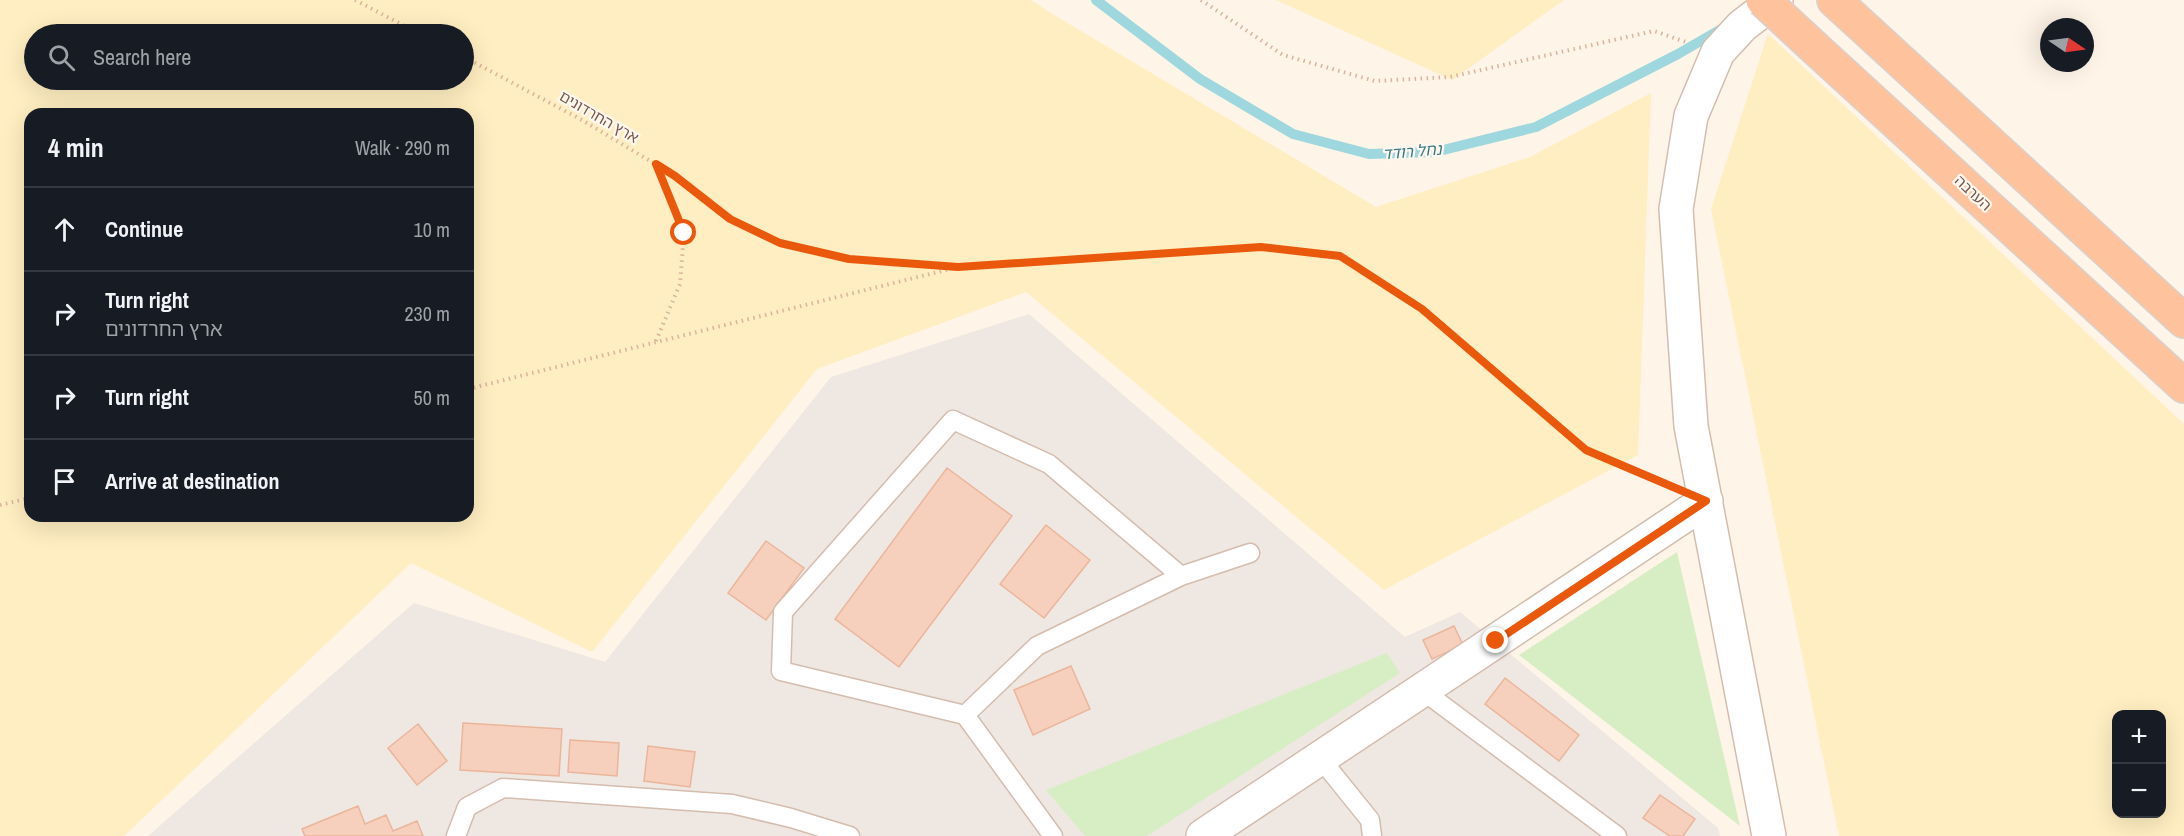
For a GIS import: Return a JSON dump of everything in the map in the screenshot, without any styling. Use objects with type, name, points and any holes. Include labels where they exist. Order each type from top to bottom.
[{"type":"highway","name":"הערבה","points":[[1763,0],[2184,386]]},
{"type":"highway","points":[[1841,7],[2184,321]]},
{"type":"street","points":[[1769,836],[1691,426],[1676,209],[1691,116],[1718,52],[1742,26],[1776,0]]},
{"type":"street","points":[[1203,836],[1706,501]]},
{"type":"lane","points":[[1053,836],[965,715],[781,671],[783,612],[953,420],[1049,464],[1181,576]]},
{"type":"lane","points":[[965,715],[1037,646],[1181,576],[1250,554]]},
{"type":"lane","points":[[1422,690],[1617,836]]},
{"type":"lane","points":[[1320,758],[1370,820],[1372,836]]},
{"type":"lane","points":[[456,836],[466,807],[503,788],[732,804],[791,818],[850,836]]},
{"type":"path","points":[[355,0],[401,24]]},
{"type":"path","points":[[1201,0],[1283,55],[1375,81],[1450,77],[1654,31],[1718,52]]},
{"type":"path","name":"ארץ החרדונים","points":[[474,62],[582,120],[656,164],[730,219],[780,243],[849,259],[958,267],[1261,247],[1340,256],[1422,309],[1586,450],[1706,501]]},
{"type":"path","points":[[656,164],[684,233],[680,284],[656,342]]},
{"type":"path","points":[[474,387],[958,267]]},
{"type":"path","points":[[0,505],[24,499]]},
{"type":"shaded area","points":[[1029,314],[1405,637],[1460,612],[1718,828],[1720,836],[148,836],[414,603],[605,662],[831,377]]},
{"type":"green space","points":[[1677,552],[1740,826],[1519,655]]},
{"type":"green space","points":[[1387,653],[1400,673],[1147,836],[1085,836],[1046,790]]},
{"type":"sand","points":[[0,0],[1031,0],[1376,207],[1530,157],[1651,93],[1638,455],[1384,590],[1026,292],[817,369],[592,652],[411,563],[124,836],[0,836]]},
{"type":"sand","points":[[1276,0],[1564,0],[1452,80]]},
{"type":"sand","points":[[1768,34],[2184,424],[2184,836],[1839,836],[1711,209]]},
{"type":"building","points":[[947,468],[1012,516],[899,667],[835,619]]},
{"type":"building","points":[[1046,525],[1090,560],[1044,618],[1000,584]]},
{"type":"building","points":[[766,541],[804,568],[766,620],[728,593]]},
{"type":"building","points":[[1454,626],[1463,645],[1432,659],[1423,640]]},
{"type":"building","points":[[1071,666],[1090,709],[1033,735],[1014,690]]},
{"type":"building","points":[[1505,678],[1579,735],[1559,761],[1485,704]]},
{"type":"building","points":[[463,723],[562,729],[559,776],[460,770]]},
{"type":"building","points":[[418,724],[447,761],[417,785],[388,748]]},
{"type":"building","points":[[570,740],[619,743],[617,776],[568,772]]},
{"type":"building","points":[[648,746],[695,752],[690,787],[644,781]]},
{"type":"building","points":[[1660,795],[1695,819],[1683,836],[1670,836],[1643,818]]},
{"type":"building","points":[[358,806],[365,824],[386,815],[393,831],[417,821],[423,836],[305,836],[302,829]]},
{"type":"waterway","name":"נחל רודד","points":[[1096,0],[1200,79],[1293,134],[1369,154],[1435,152],[1536,127],[1678,54],[1723,28]]},
{"type":"route","points":[[684,233],[656,164],[730,219],[780,243],[849,259],[958,267],[1261,247],[1340,256],[1422,309],[1586,450],[1706,501],[1496,641]]}]
